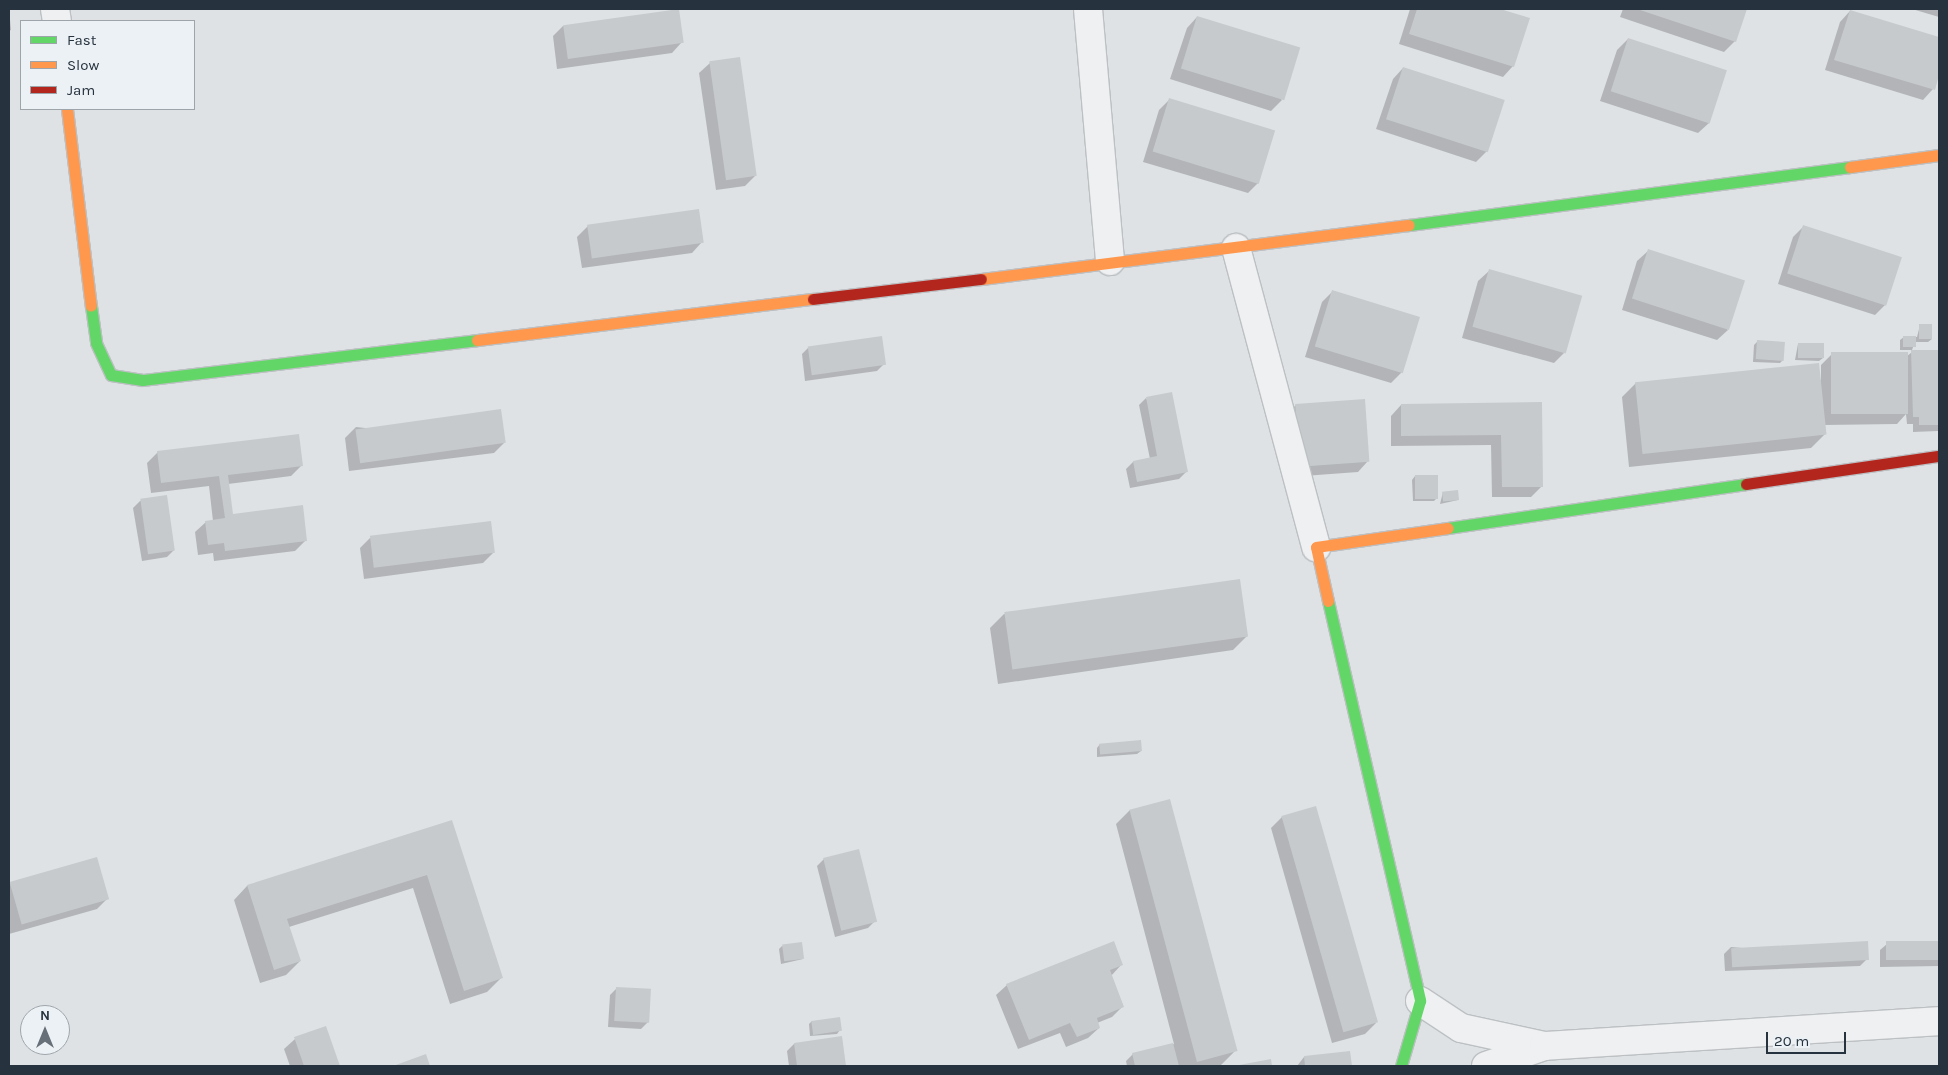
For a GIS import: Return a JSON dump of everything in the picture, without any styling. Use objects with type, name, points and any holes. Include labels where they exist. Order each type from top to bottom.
[{"type":"street","points":[[1088,9],[1110,261]]},
{"type":"street","points":[[67,110],[96,342],[111,375],[144,380],[1110,261],[1236,248],[1939,155]]},
{"type":"street","points":[[1236,248],[1316,547],[1420,1001],[1401,1066]]},
{"type":"street","points":[[1316,547],[1939,456]]},
{"type":"street","points":[[1420,1001],[1461,1028],[1544,1046]]},
{"type":"street","points":[[1486,1066],[1544,1046],[1939,1020]]},
{"type":"building","points":[[679,9],[684,43],[568,59],[563,25]]},
{"type":"building","points":[[1417,9],[1500,9],[1530,18],[1514,67],[1409,34]]},
{"type":"building","points":[[1637,9],[1747,9],[1736,42]]},
{"type":"building","points":[[1850,10],[1939,37],[1939,75],[1935,90],[1834,60]]},
{"type":"building","points":[[1197,16],[1300,48],[1284,100],[1181,69]]},
{"type":"building","points":[[1628,38],[1727,70],[1710,123],[1611,91]]},
{"type":"building","points":[[740,57],[757,176],[726,180],[709,61]]},
{"type":"building","points":[[1403,67],[1505,100],[1488,152],[1386,119]]},
{"type":"building","points":[[1169,98],[1275,130],[1259,184],[1153,152]]},
{"type":"building","points":[[699,209],[704,243],[592,258],[587,225]]},
{"type":"building","points":[[1803,225],[1902,257],[1886,306],[1787,274]]},
{"type":"building","points":[[1648,249],[1745,281],[1729,330],[1632,298]]},
{"type":"building","points":[[1489,269],[1582,296],[1566,353],[1472,327]]},
{"type":"building","points":[[1332,290],[1420,317],[1403,373],[1315,346]]},
{"type":"building","points":[[1919,324],[1932,324],[1932,339],[1919,339]]},
{"type":"building","points":[[882,336],[886,365],[812,375],[808,346]]},
{"type":"building","points":[[1903,336],[1916,336],[1916,347],[1903,347]]},
{"type":"building","points":[[1757,340],[1785,342],[1784,361],[1756,359]]},
{"type":"building","points":[[1798,343],[1824,343],[1824,358],[1798,358]]},
{"type":"building","points":[[1911,350],[1939,350],[1939,425],[1919,425],[1919,417],[1913,417]]},
{"type":"building","points":[[1831,352],[1908,352],[1908,414],[1831,414]]},
{"type":"building","points":[[1819,363],[1827,435],[1643,454],[1635,382]]},
{"type":"building","points":[[1172,392],[1188,472],[1137,482],[1133,461],[1157,456],[1146,397]]},
{"type":"building","points":[[1365,399],[1369,462],[1300,467],[1295,404]]},
{"type":"building","points":[[1542,402],[1543,487],[1502,487],[1501,435],[1401,436],[1401,404]]},
{"type":"building","points":[[501,409],[506,443],[360,463],[355,429]]},
{"type":"building","points":[[299,434],[303,466],[228,475],[233,514],[303,505],[307,541],[225,551],[224,543],[208,545],[205,521],[225,518],[219,476],[161,483],[157,451]]},
{"type":"building","points":[[1415,475],[1438,475],[1438,499],[1415,499]]},
{"type":"building","points":[[1458,490],[1459,500],[1443,502],[1442,492]]},
{"type":"building","points":[[167,495],[175,550],[148,554],[140,499]]},
{"type":"building","points":[[491,521],[495,553],[374,568],[370,536]]},
{"type":"building","points":[[1240,579],[1248,636],[1012,670],[1004,612]]},
{"type":"building","points":[[1141,740],[1142,751],[1100,755],[1099,744]]},
{"type":"building","points":[[1170,799],[1238,1051],[1197,1062],[1129,810]]},
{"type":"building","points":[[1316,806],[1378,1022],[1343,1032],[1281,816]]},
{"type":"building","points":[[452,820],[503,978],[464,991],[427,875],[287,919],[301,961],[274,970],[247,885]]},
{"type":"building","points":[[859,849],[877,922],[841,931],[823,858]]},
{"type":"building","points":[[97,857],[109,899],[22,924],[10,882]]},
{"type":"building","points":[[1114,941],[1123,965],[1110,970],[1124,1007],[1097,1018],[1100,1028],[1077,1037],[1070,1023],[1029,1040],[1006,984]]},
{"type":"building","points":[[1868,941],[1869,960],[1732,967],[1731,948]]},
{"type":"building","points":[[1886,941],[1939,941],[1939,960],[1886,960]]},
{"type":"building","points":[[802,942],[804,959],[784,961],[782,944]]},
{"type":"building","points":[[616,987],[651,989],[649,1023],[614,1021]]},
{"type":"building","points":[[840,1017],[842,1031],[813,1035],[811,1021]]},
{"type":"building","points":[[326,1026],[340,1066],[304,1066],[294,1037]]},
{"type":"building","points":[[842,1036],[846,1066],[797,1066],[794,1043]]},
{"type":"building","points":[[1173,1043],[1179,1066],[1135,1066],[1132,1053]]},
{"type":"building","points":[[1350,1051],[1352,1066],[1305,1066],[1304,1056]]},
{"type":"building","points":[[426,1054],[430,1066],[393,1066]]},
{"type":"building","points":[[1271,1059],[1272,1066],[1239,1066],[1239,1065]]},
{"type":"traffic: fast","points":[[1409,225],[1850,167]]},
{"type":"traffic: fast","points":[[91,306],[96,343],[111,375],[143,380],[477,340]]},
{"type":"traffic: fast","points":[[1448,528],[1746,484]]},
{"type":"traffic: fast","points":[[1328,601],[1420,1001],[1401,1066]]},
{"type":"traffic: slow","points":[[67,110],[91,306]]},
{"type":"traffic: slow","points":[[1850,167],[1939,155]]},
{"type":"traffic: slow","points":[[981,279],[1409,225]]},
{"type":"traffic: slow","points":[[477,340],[813,299]]},
{"type":"traffic: slow","points":[[1328,601],[1316,547],[1448,528]]},
{"type":"traffic: jam","points":[[813,299],[981,279]]},
{"type":"traffic: jam","points":[[1746,484],[1939,456]]}]
